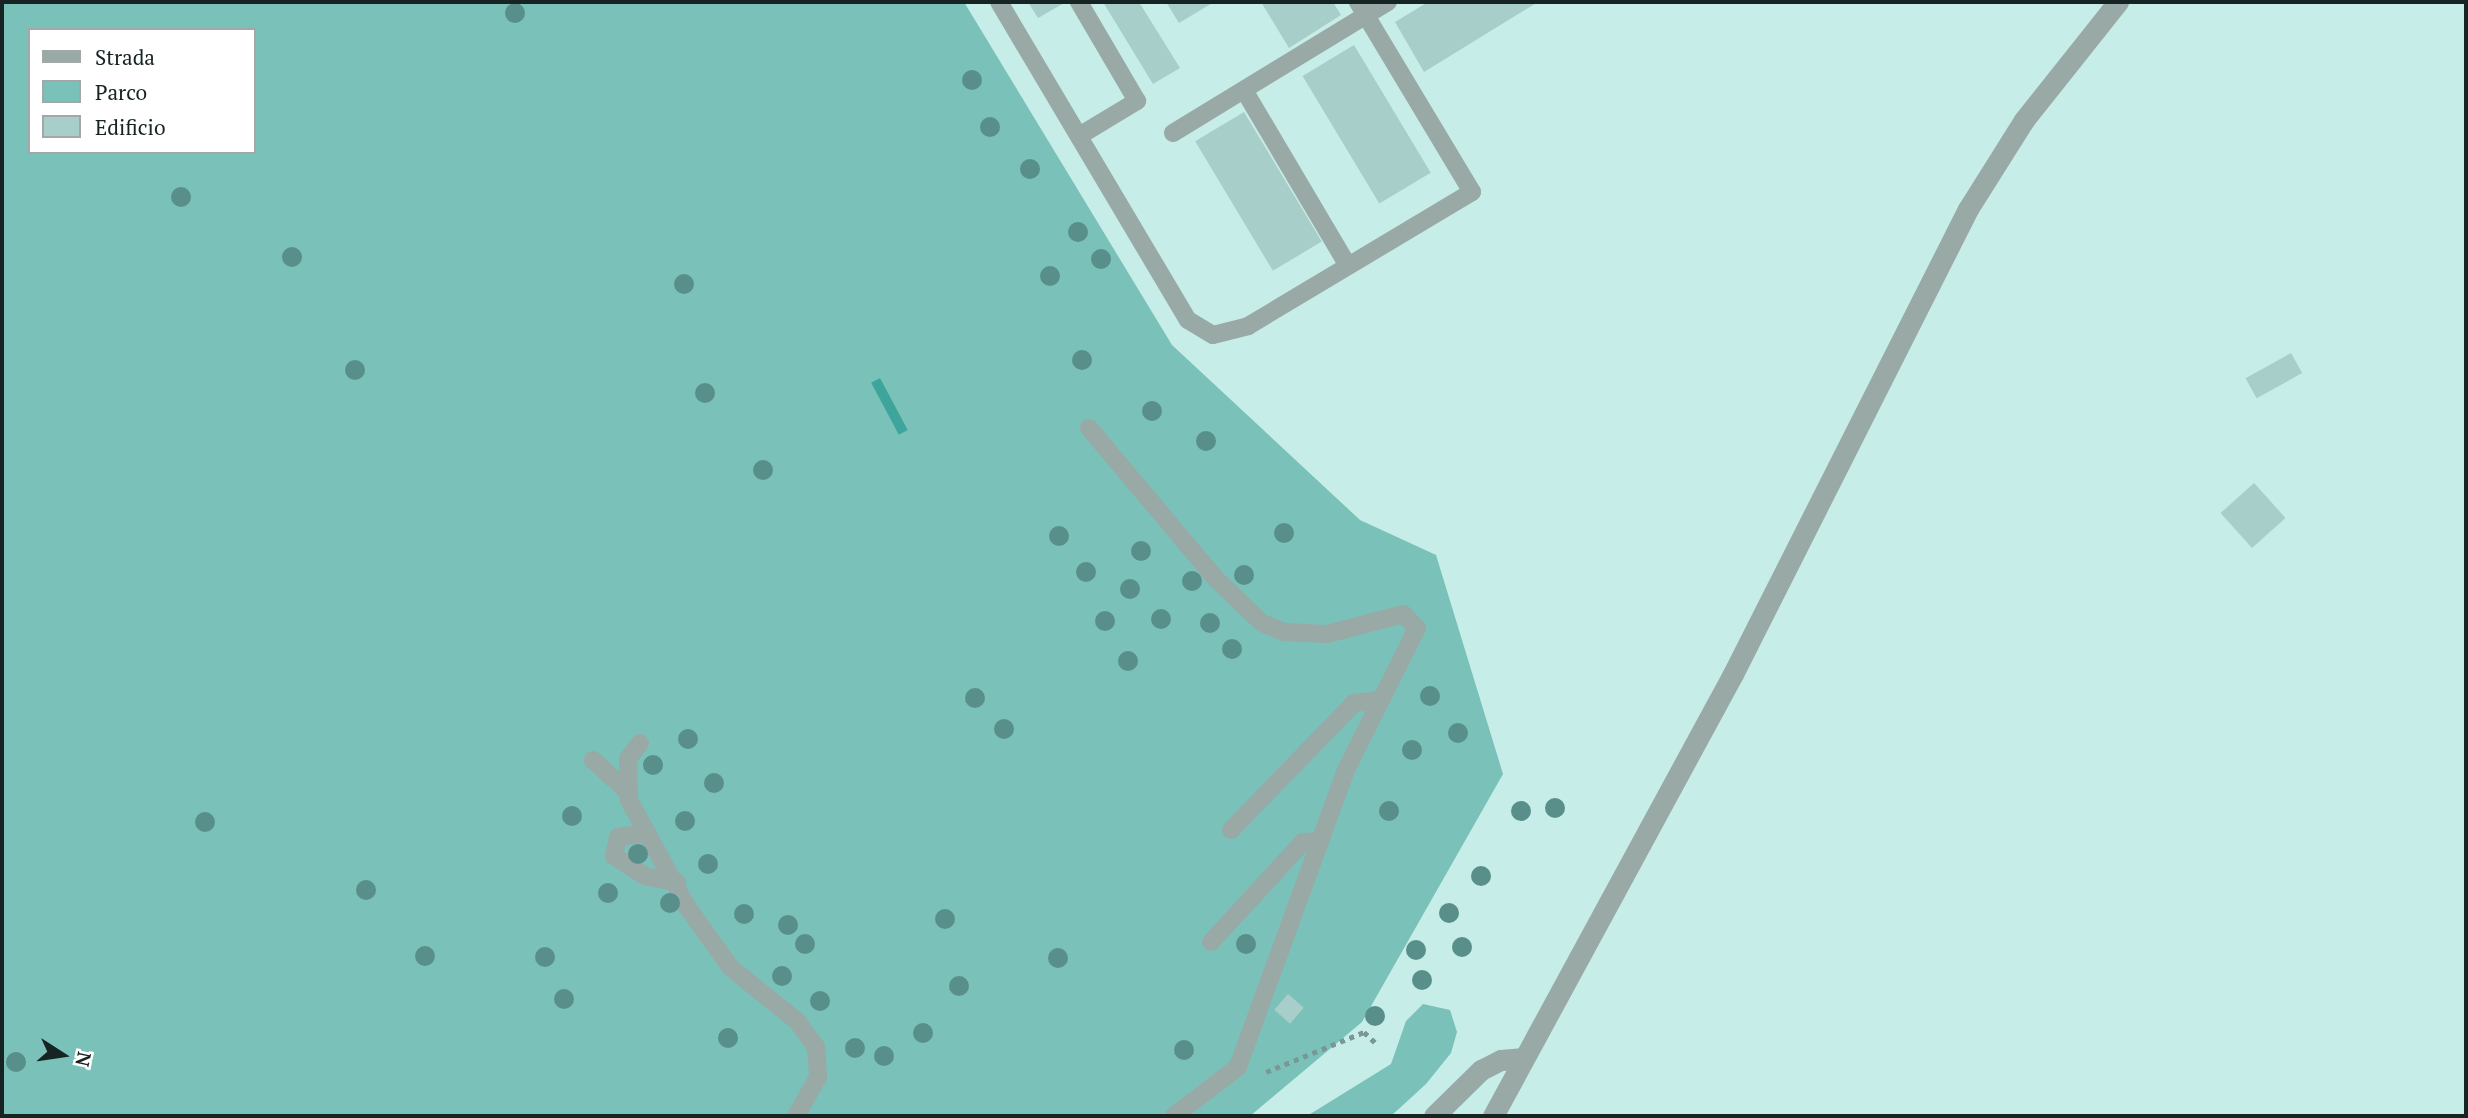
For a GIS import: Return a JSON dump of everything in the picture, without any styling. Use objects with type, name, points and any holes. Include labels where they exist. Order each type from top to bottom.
[{"type":"street","points":[[1493,1116],[1733,674],[1968,209],[2024,120],[2118,2]]},
{"type":"street","points":[[1434,1116],[1481,1070],[1524,1058]]},
{"type":"lane","points":[[999,2],[1198,328],[1213,335],[1237,332],[1472,191],[1362,8]]},
{"type":"lane","points":[[1079,2],[1138,101],[1079,136]]},
{"type":"lane","points":[[1173,132],[1244,90],[1362,8],[1388,2]]},
{"type":"lane","points":[[1244,90],[1348,266]]},
{"type":"lane","points":[[1089,428],[1216,579],[1262,623],[1303,635],[1403,614],[1413,620],[1415,638],[1380,700],[1320,841],[1238,1067],[1174,1116]]},
{"type":"lane","points":[[1230,830],[1354,703],[1380,700]]},
{"type":"lane","points":[[629,793],[628,759],[640,743]]},
{"type":"lane","points":[[593,760],[629,793],[647,832],[731,968],[797,1021],[816,1047],[818,1077],[796,1116]]},
{"type":"lane","points":[[647,832],[618,837],[614,856],[645,876],[677,883]]},
{"type":"lane","points":[[1211,942],[1303,842],[1320,841]]},
{"type":"path","points":[[1238,1067],[1261,1074],[1364,1032],[1378,1045]]},
{"type":"green space","points":[[2,2],[964,2],[1172,345],[1360,520],[1436,555],[1503,774],[1362,1022],[1250,1116],[2,1116]]},
{"type":"green space","points":[[1423,1004],[1450,1010],[1457,1032],[1451,1053],[1426,1084],[1391,1116],[1307,1116],[1391,1064],[1406,1021]]},
{"type":"shaded area","points":[[880,378],[908,430],[899,435],[871,383]]},
{"type":"building","points":[[1028,2],[1066,2],[1038,18]]},
{"type":"building","points":[[1103,2],[1139,2],[1180,68],[1153,84]]},
{"type":"building","points":[[1166,2],[1214,2],[1179,23]]},
{"type":"building","points":[[1261,2],[1333,2],[1341,15],[1289,48]]},
{"type":"building","points":[[1428,2],[1538,2],[1424,72],[1395,22]]},
{"type":"building","points":[[1354,45],[1431,173],[1379,204],[1303,76]]},
{"type":"building","points":[[1244,112],[1322,241],[1273,271],[1195,141]]},
{"type":"building","points":[[2291,353],[2302,373],[2257,398],[2246,378]]},
{"type":"building","points":[[2254,483],[2285,518],[2252,548],[2221,513]]},
{"type":"building","points":[[1288,994],[1304,1008],[1290,1024],[1274,1010]]}]
